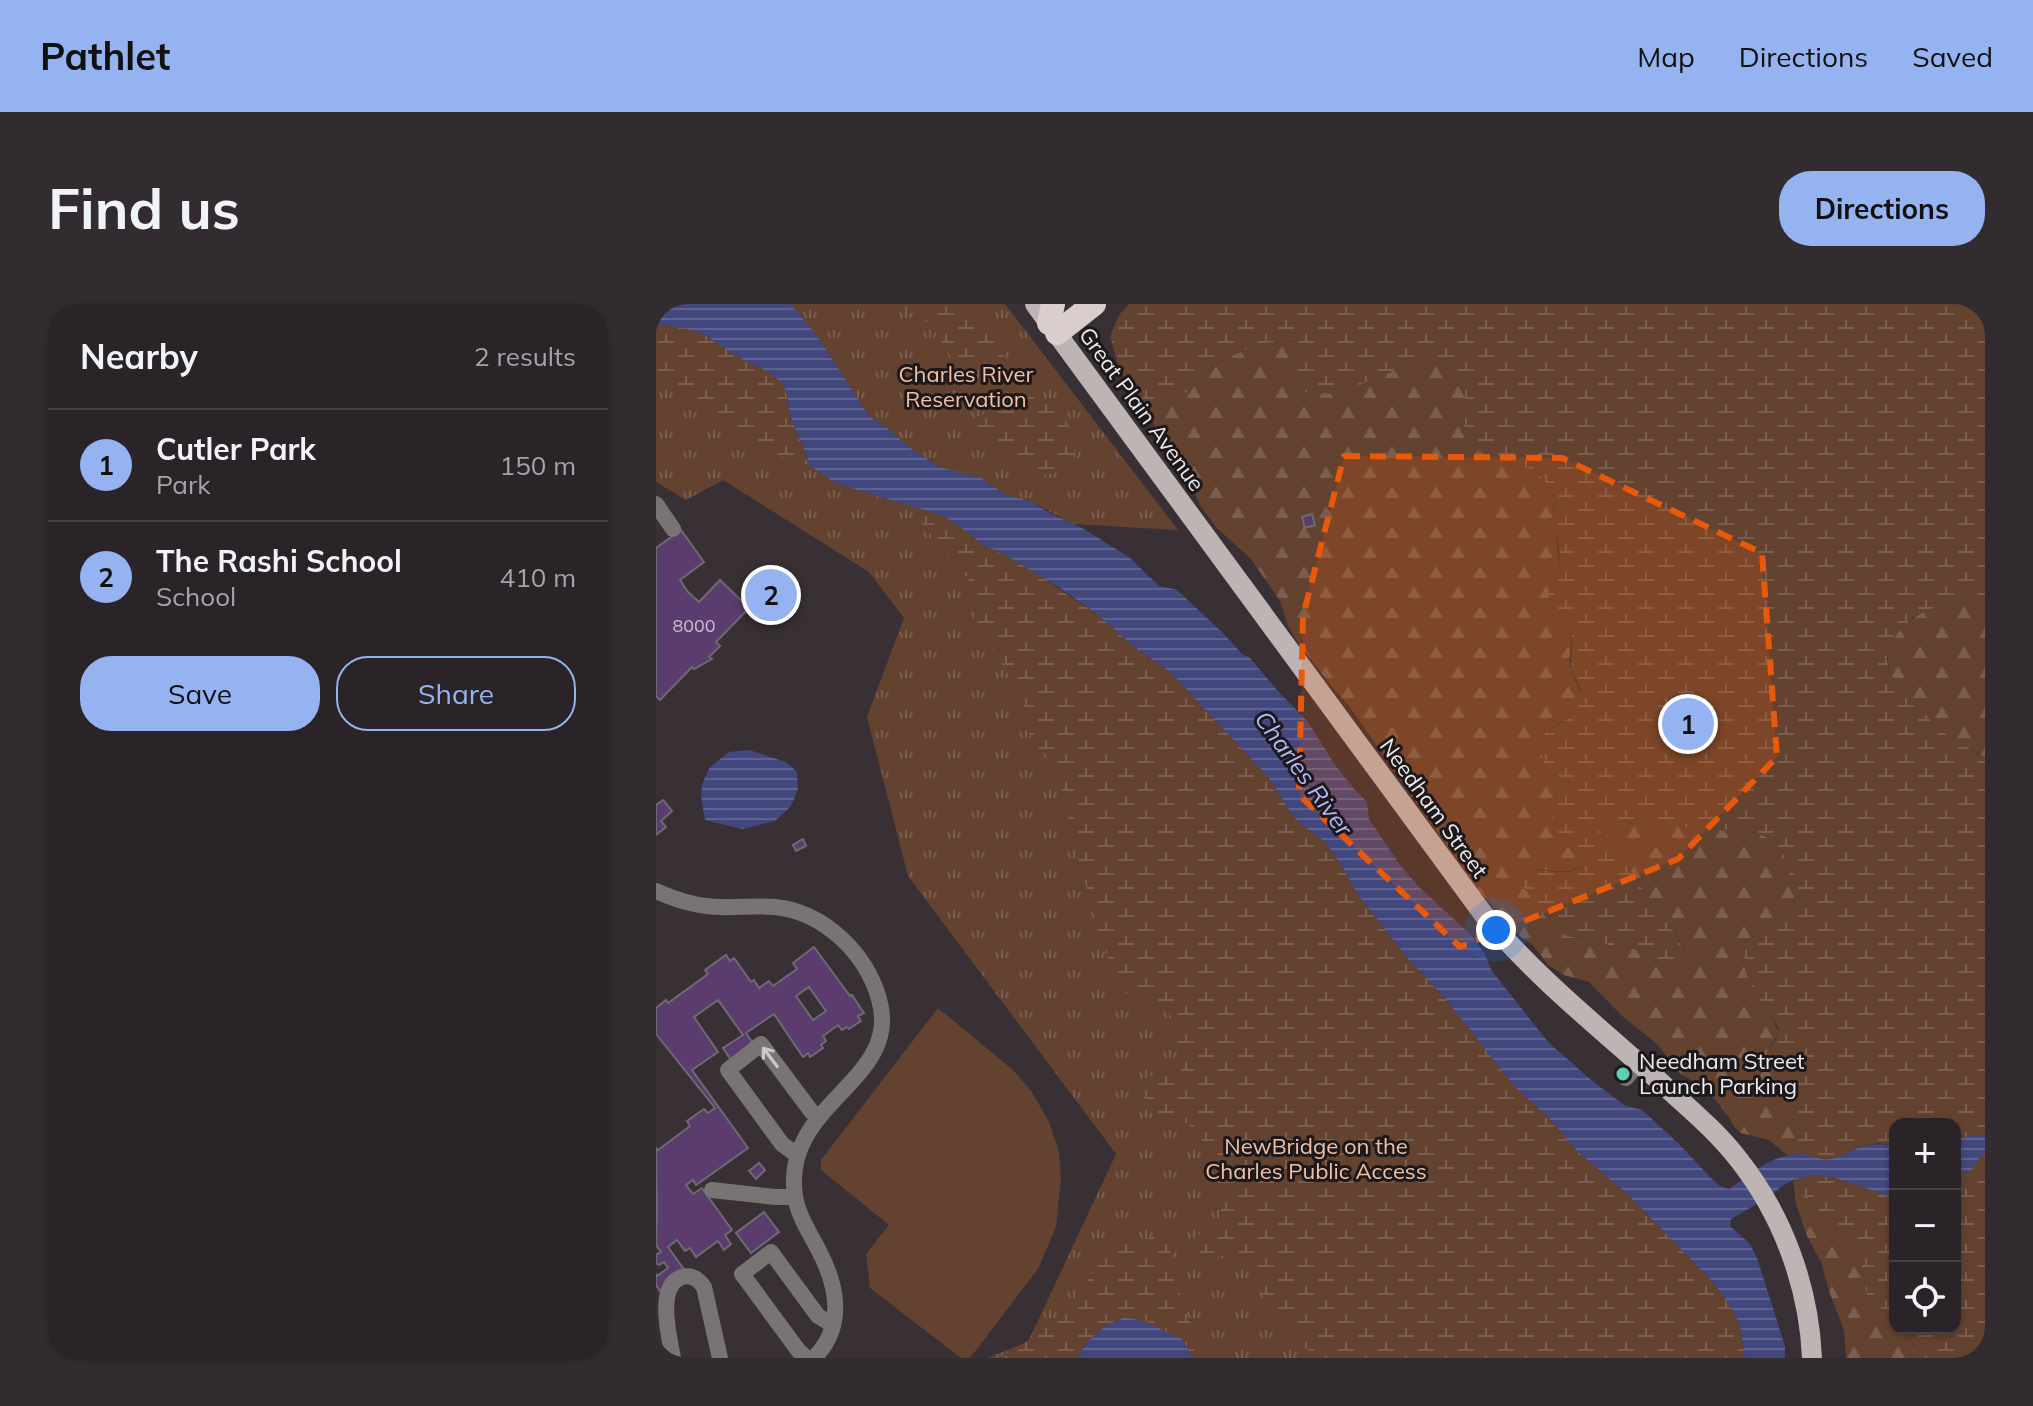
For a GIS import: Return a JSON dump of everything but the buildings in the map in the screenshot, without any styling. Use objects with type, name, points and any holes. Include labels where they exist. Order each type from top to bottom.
[{"type":"highway","points":[[1049,316],[1094,304]]},
{"type":"main road","name":"Great Plain Avenue","points":[[1049,316],[1209,542]]},
{"type":"main road","name":"Needham Street","points":[[1209,542],[1484,915],[1632,1070],[1700,1118],[1740,1162],[1771,1210],[1786,1242],[1805,1304],[1812,1358]]},
{"type":"street","points":[[656,504],[673,529]]},
{"type":"street","points":[[656,891],[707,906],[765,906],[814,919],[835,933],[861,959],[881,1003],[883,1023],[875,1053],[818,1118],[797,1155],[795,1197],[802,1219],[824,1259],[836,1301],[833,1325],[814,1358]]},
{"type":"street","points":[[797,1155],[782,1144],[728,1070],[761,1044],[818,1118]]},
{"type":"street","points":[[712,1190],[795,1197]]},
{"type":"street","points":[[806,1358],[742,1274],[771,1252],[818,1316],[833,1325]]},
{"type":"street","points":[[673,1358],[663,1305],[664,1293],[672,1282],[689,1276],[704,1287],[720,1358]]},
{"type":"highlighted area","points":[[1344,456],[1562,458],[1762,553],[1777,757],[1678,859],[1460,947],[1299,795],[1303,616]]},
{"type":"green space","name":"Charles River Reservation","points":[[791,304],[1005,304],[1178,530],[1073,524],[1030,501],[1006,495],[989,483],[940,467],[869,416],[818,337]]},
{"type":"green space","points":[[891,304],[970,304],[1003,348],[1005,353],[1002,360],[982,363],[950,356],[931,325]]},
{"type":"green space","points":[[1129,304],[1985,304],[1985,600],[1955,598],[1913,617],[1895,636],[1887,658],[1897,686],[1909,702],[1939,730],[1985,758],[1985,1134],[1961,1138],[1961,1118],[1889,1118],[1889,1145],[1877,1143],[1856,1148],[1826,1160],[1801,1154],[1789,1105],[1761,1053],[1776,1039],[1778,1027],[1745,971],[1744,943],[1795,906],[1784,854],[1773,841],[1759,833],[1604,822],[1601,831],[1604,837],[1623,858],[1653,906],[1677,935],[1689,963],[1651,957],[1630,947],[1613,948],[1592,936],[1570,937],[1559,932],[1545,916],[1532,893],[1511,876],[1531,869],[1569,871],[1584,865],[1586,860],[1580,851],[1562,838],[1556,827],[1553,803],[1569,779],[1548,772],[1539,744],[1546,732],[1578,709],[1581,689],[1571,670],[1572,632],[1558,626],[1548,604],[1551,581],[1560,567],[1553,520],[1555,499],[1534,469],[1508,465],[1478,451],[1464,426],[1466,410],[1463,389],[1451,379],[1447,366],[1451,359],[1411,365],[1337,392],[1301,393],[1294,368],[1300,343],[1264,343],[1228,357],[1202,374],[1190,391],[1148,409],[1120,372],[1110,336],[1119,315]]},
{"type":"green space","name":"NewBridge on the Charles Public Access","points":[[656,324],[835,483],[944,516],[1745,1358],[1193,1358],[1190,1352],[1085,1344],[1077,1358],[987,1358],[1028,1342],[1116,1154],[908,876],[867,717],[904,618],[869,572],[723,480],[686,500],[656,482]]},
{"type":"green space","points":[[656,324],[703,334],[777,379],[786,391],[792,420],[809,465],[751,443],[656,371]]},
{"type":"green space","points":[[1264,343],[1301,343],[1296,355],[1301,393],[1334,393],[1413,364],[1452,359],[1451,379],[1463,389],[1466,410],[1464,426],[1508,465],[1534,469],[1555,499],[1553,510],[1560,567],[1551,581],[1548,604],[1558,626],[1572,632],[1570,665],[1581,700],[1577,711],[1556,725],[1539,744],[1542,756],[1555,775],[1569,779],[1554,798],[1572,844],[1586,860],[1584,865],[1568,871],[1526,869],[1524,889],[1532,893],[1545,916],[1570,937],[1592,936],[1613,948],[1630,947],[1651,957],[1689,963],[1677,935],[1653,906],[1623,858],[1604,837],[1601,826],[1604,822],[1759,833],[1773,841],[1784,854],[1795,906],[1744,943],[1744,948],[1764,1003],[1779,1032],[1763,1060],[1789,1105],[1801,1154],[1787,1155],[1769,1140],[1741,1133],[1700,1085],[1681,1074],[1656,1043],[1622,1016],[1589,982],[1564,975],[1548,965],[1533,945],[1523,939],[1475,887],[1350,707],[1295,639],[1280,601],[1251,559],[1217,528],[1201,507],[1188,479],[1157,434],[1148,409],[1190,391],[1202,374],[1228,357]]},
{"type":"green space","points":[[1029,396],[1050,404],[1075,434],[1072,465],[1054,473],[1036,473],[975,425],[974,418]]},
{"type":"green space","name":"NewBridge on the Charles Public Access","points":[[912,508],[944,516],[982,545],[1030,569],[1098,615],[1171,673],[1269,778],[1295,819],[1325,842],[1358,895],[1516,1088],[1712,1281],[1740,1325],[1745,1358],[1322,1358],[1301,1346],[1261,1292],[1239,1252],[1202,1259],[1195,1238],[1217,1220],[1221,1207],[1213,1163],[1191,1126],[1176,1120],[1156,1123],[1137,1082],[1157,1073],[1181,1071],[1170,1014],[1157,1003],[1120,991],[1098,930],[1060,779],[1051,760],[1029,734],[1027,714],[1019,692],[974,619],[974,589]]},
{"type":"green space","points":[[1955,598],[1985,600],[1985,758],[1942,733],[1908,701],[1894,681],[1888,664],[1889,649],[1906,624]]},
{"type":"green space","points":[[938,1008],[1013,1070],[1032,1092],[1049,1122],[1059,1152],[1061,1178],[1056,1227],[1038,1269],[970,1358],[961,1358],[870,1288],[866,1254],[889,1225],[821,1170],[821,1160]]},
{"type":"green space","points":[[1985,1154],[1985,1358],[1911,1358],[1914,1344],[1908,1334],[1961,1334],[1961,1175],[1972,1169]]},
{"type":"green space","points":[[1814,1175],[1835,1178],[1889,1196],[1889,1315],[1867,1296],[1860,1256],[1849,1239],[1826,1219],[1793,1180]]},
{"type":"green space","points":[[1793,1180],[1826,1219],[1849,1239],[1860,1255],[1867,1296],[1889,1315],[1889,1334],[1908,1334],[1914,1344],[1911,1358],[1846,1358],[1844,1330],[1821,1262],[1807,1236],[1796,1204]]},
{"type":"green space","points":[[1167,1233],[1181,1297],[1201,1352],[1200,1358],[1193,1358],[1182,1339],[1147,1321],[1123,1318],[1085,1344],[1077,1358],[998,1358],[1048,1326],[1065,1310],[1115,1240],[1138,1240]]},
{"type":"water","name":"Charles River","points":[[656,304],[791,304],[818,337],[869,416],[914,451],[940,467],[981,478],[1006,495],[1030,501],[1084,529],[1130,558],[1159,586],[1177,590],[1242,654],[1250,658],[1308,722],[1335,765],[1367,802],[1369,819],[1400,865],[1470,934],[1492,971],[1548,1042],[1624,1105],[1642,1110],[1720,1186],[1729,1189],[1780,1157],[1804,1154],[1836,1158],[1868,1145],[1889,1146],[1889,1196],[1835,1178],[1814,1175],[1793,1180],[1731,1219],[1730,1226],[1750,1244],[1757,1258],[1785,1346],[1785,1358],[1745,1358],[1740,1325],[1712,1281],[1516,1088],[1358,895],[1325,842],[1295,819],[1269,778],[1171,673],[1063,590],[1004,554],[982,545],[944,516],[835,483],[809,465],[792,420],[786,391],[777,379],[703,334],[656,324]]},
{"type":"water","points":[[749,750],[786,762],[797,772],[798,788],[790,807],[775,821],[742,829],[705,820],[702,784],[710,767],[729,752]]},
{"type":"water","points":[[1985,1134],[1985,1154],[1972,1169],[1961,1175],[1961,1138]]},
{"type":"water","points":[[1123,1318],[1146,1323],[1182,1339],[1193,1358],[1077,1358],[1096,1334]]},
{"type":"place","name":"The Rashi School","points":[[771,595]]},
{"type":"place","name":"Cutler Park","points":[[1688,724]]},
{"type":"place","name":"Needham Street Launch Parking","points":[[1623,1074]]}]
